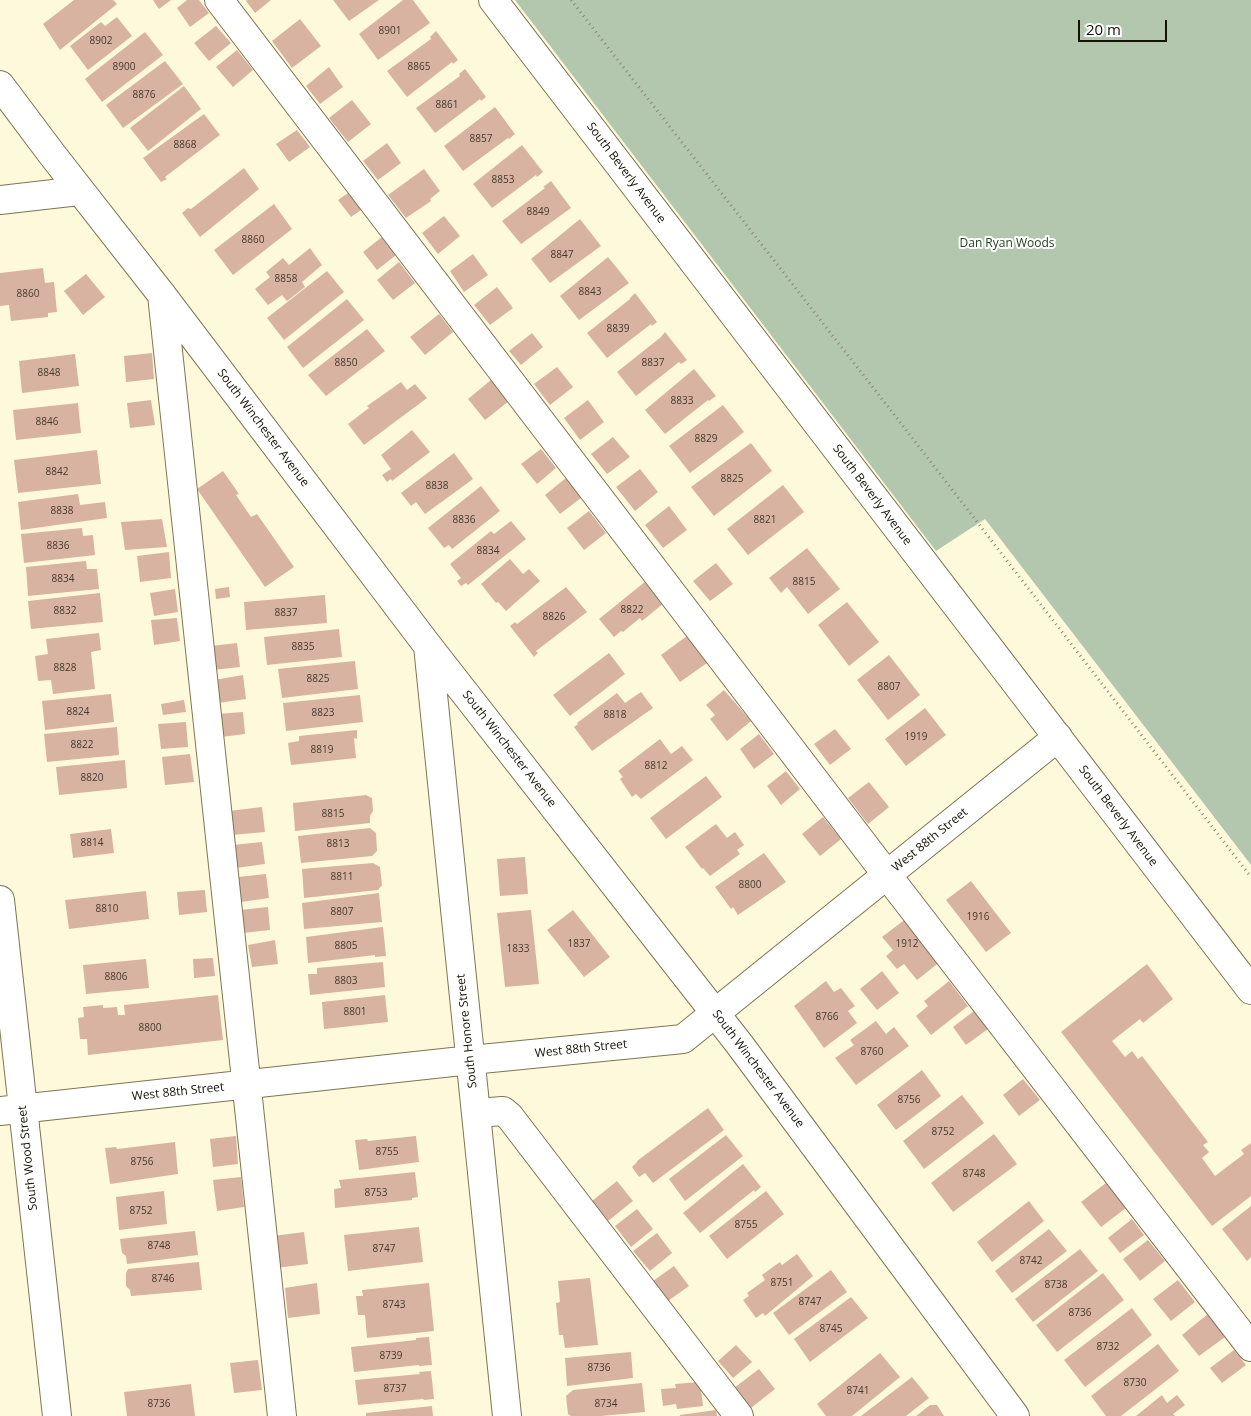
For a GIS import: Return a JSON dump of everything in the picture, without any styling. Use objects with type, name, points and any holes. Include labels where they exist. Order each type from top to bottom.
[{"type":"street","points":[[219,0],[887,875],[1251,1347]]},
{"type":"street","name":"South Beverly Avenue","points":[[493,0],[1251,990]]},
{"type":"street","name":"South Winchester Avenue","points":[[0,85],[428,646],[715,1012],[1015,1416]]},
{"type":"street","points":[[0,200],[79,191]]},
{"type":"street","points":[[162,295],[282,1416]]},
{"type":"street","name":"South Honore Street","points":[[428,646],[507,1416]]},
{"type":"street","name":"West 88th Street","points":[[11,1110],[683,1039],[1058,737]]},
{"type":"street","name":"South Wood Street","points":[[0,900],[11,1110],[56,1416]]},
{"type":"street","points":[[476,1113],[503,1111],[510,1117],[739,1416]]},
{"type":"path","points":[[571,0],[1251,877]]},
{"type":"green space","name":"Dan Ryan Woods","points":[[515,0],[1251,0],[1251,865],[985,519],[936,551]]},
{"type":"building","points":[[74,0],[113,0],[117,4],[60,50],[43,24]]},
{"type":"building","points":[[153,0],[171,0],[159,9]]},
{"type":"building","points":[[187,0],[199,0],[209,13],[190,27],[177,8]]},
{"type":"building","points":[[247,0],[271,0],[255,13]]},
{"type":"building","points":[[333,0],[379,0],[349,21]]},
{"type":"building","points":[[403,0],[413,0],[430,23],[378,60],[359,34]]},
{"type":"building","points":[[117,17],[132,36],[88,70],[70,46],[101,22],[105,26]]},
{"type":"building","points":[[300,19],[321,46],[292,68],[272,41]]},
{"type":"building","points":[[216,26],[231,43],[209,61],[194,43]]},
{"type":"building","points":[[436,31],[458,60],[453,64],[452,62],[407,97],[387,71],[431,39],[430,37]]},
{"type":"building","points":[[145,32],[163,55],[102,102],[85,79]]},
{"type":"building","points":[[237,50],[253,70],[233,87],[216,67]]},
{"type":"building","points":[[165,61],[183,84],[123,128],[106,105]]},
{"type":"building","points":[[329,67],[343,87],[320,104],[306,86]]},
{"type":"building","points":[[465,69],[486,97],[481,101],[480,99],[435,133],[416,108],[460,76],[459,74]]},
{"type":"building","points":[[184,86],[201,109],[148,151],[130,128]]},
{"type":"building","points":[[352,100],[371,124],[348,142],[329,118]]},
{"type":"building","points":[[495,107],[515,134],[463,171],[444,146]]},
{"type":"building","points":[[204,114],[220,135],[161,182],[143,158]]},
{"type":"building","points":[[297,130],[310,147],[289,162],[276,144]]},
{"type":"building","points":[[387,143],[401,163],[378,180],[363,161]]},
{"type":"building","points":[[522,145],[543,172],[537,177],[536,175],[492,208],[473,184]]},
{"type":"building","points":[[244,168],[259,189],[200,237],[182,213],[188,208],[191,209]]},
{"type":"building","points":[[424,169],[440,191],[430,199],[431,201],[406,218],[388,195]]},
{"type":"building","points":[[551,181],[571,208],[521,244],[502,221],[545,188],[543,187]]},
{"type":"building","points":[[351,191],[364,208],[351,217],[338,200]]},
{"type":"building","points":[[274,204],[292,229],[233,275],[214,250]]},
{"type":"building","points":[[444,216],[460,236],[438,254],[422,233]]},
{"type":"building","points":[[580,219],[601,246],[550,283],[531,259]]},
{"type":"building","points":[[382,237],[396,255],[377,270],[363,252]]},
{"type":"building","points":[[310,248],[322,265],[302,282],[305,287],[287,301],[282,295],[268,305],[255,289],[270,277],[266,272],[283,258],[289,265]]},
{"type":"building","points":[[473,254],[488,275],[464,292],[450,271]]},
{"type":"building","points":[[608,257],[629,283],[579,320],[560,296]]},
{"type":"building","points":[[399,262],[415,283],[393,300],[377,280]]},
{"type":"building","points":[[43,268],[45,283],[54,282],[57,312],[48,313],[48,317],[11,321],[9,305],[0,306],[0,273]]},
{"type":"building","points":[[327,271],[344,292],[284,340],[267,318]]},
{"type":"building","points":[[86,274],[105,297],[83,315],[64,291]]},
{"type":"building","points":[[497,287],[513,308],[490,325],[474,305]]},
{"type":"building","points":[[635,293],[657,322],[652,326],[651,324],[607,358],[587,333]]},
{"type":"building","points":[[347,299],[364,320],[303,368],[287,347]]},
{"type":"building","points":[[439,314],[453,332],[425,355],[410,337]]},
{"type":"building","points":[[367,329],[385,351],[326,396],[308,375]]},
{"type":"building","points":[[665,332],[687,360],[681,364],[679,362],[636,396],[617,372]]},
{"type":"building","points":[[532,333],[543,347],[521,365],[509,351]]},
{"type":"building","points":[[152,353],[154,379],[126,382],[124,356]]},
{"type":"building","points":[[75,354],[79,386],[22,393],[19,361]]},
{"type":"building","points":[[557,367],[573,387],[550,405],[534,384]]},
{"type":"building","points":[[694,369],[716,396],[708,400],[665,434],[645,410]]},
{"type":"building","points":[[491,380],[509,401],[485,420],[468,399]]},
{"type":"building","points":[[401,382],[407,390],[415,384],[427,398],[364,445],[348,424],[369,408],[367,406]]},
{"type":"building","points":[[151,400],[155,425],[130,428],[127,403]]},
{"type":"building","points":[[588,400],[604,422],[580,440],[564,418]]},
{"type":"building","points":[[78,403],[81,433],[16,440],[13,410]]},
{"type":"building","points":[[723,405],[744,432],[690,473],[669,446]]},
{"type":"building","points":[[412,430],[430,452],[392,481],[391,479],[387,482],[382,475],[391,469],[381,455]]},
{"type":"building","points":[[613,437],[630,457],[607,474],[591,454]]},
{"type":"building","points":[[751,443],[772,471],[714,516],[691,487]]},
{"type":"building","points":[[541,449],[556,468],[537,484],[521,464]]},
{"type":"building","points":[[97,450],[101,484],[18,493],[14,460]]},
{"type":"building","points":[[454,453],[473,479],[425,514],[416,502],[411,506],[401,493]]},
{"type":"building","points":[[640,469],[658,492],[635,511],[616,487]]},
{"type":"building","points":[[223,471],[239,494],[236,495],[251,517],[257,514],[294,567],[265,587],[197,489]]},
{"type":"building","points":[[566,478],[581,498],[560,514],[545,495]]},
{"type":"building","points":[[783,485],[804,512],[748,555],[727,529]]},
{"type":"building","points":[[481,486],[500,511],[452,549],[449,545],[444,548],[428,528]]},
{"type":"building","points":[[78,494],[80,505],[105,502],[107,518],[21,530],[18,502]]},
{"type":"building","points":[[669,506],[687,530],[663,548],[645,525]]},
{"type":"building","points":[[589,511],[606,533],[584,550],[567,528]]},
{"type":"building","points":[[162,519],[167,547],[125,550],[121,522]]},
{"type":"building","points":[[511,521],[526,539],[468,585],[466,583],[461,586],[457,581],[461,578],[450,564],[491,531],[494,534]]},
{"type":"building","points":[[82,528],[83,536],[93,535],[95,555],[24,563],[21,534]]},
{"type":"building","points":[[807,548],[840,589],[808,614],[787,587],[781,593],[769,578]]},
{"type":"building","points":[[169,552],[171,578],[140,582],[137,556]]},
{"type":"building","points":[[510,559],[523,574],[529,569],[540,581],[506,611],[498,602],[496,603],[481,584]]},
{"type":"building","points":[[86,561],[87,569],[97,569],[99,589],[28,596],[26,567]]},
{"type":"building","points":[[716,563],[733,584],[710,601],[693,581]]},
{"type":"building","points":[[646,581],[664,603],[642,621],[640,618],[614,637],[599,619]]},
{"type":"building","points":[[229,587],[230,597],[216,599],[215,589]]},
{"type":"building","points":[[566,587],[587,612],[536,651],[538,653],[534,657],[510,626],[515,622],[517,624]]},
{"type":"building","points":[[175,589],[178,612],[154,616],[150,593]]},
{"type":"building","points":[[100,593],[103,622],[31,629],[28,601]]},
{"type":"building","points":[[325,595],[327,623],[246,630],[244,602]]},
{"type":"building","points":[[847,602],[879,642],[849,666],[818,625]]},
{"type":"building","points":[[177,618],[180,641],[154,645],[151,620]]},
{"type":"building","points":[[339,629],[342,657],[267,665],[264,637]]},
{"type":"building","points":[[99,633],[101,650],[91,652],[95,689],[53,694],[51,680],[38,681],[35,656],[48,654],[46,639]]},
{"type":"building","points":[[687,636],[707,663],[680,682],[661,655]]},
{"type":"building","points":[[237,643],[240,667],[213,670],[211,646]]},
{"type":"building","points":[[609,653],[625,674],[570,716],[553,695]]},
{"type":"building","points":[[889,655],[920,695],[888,720],[857,680]]},
{"type":"building","points":[[355,661],[358,689],[282,698],[278,669]]},
{"type":"building","points":[[243,675],[246,699],[218,703],[214,680]]},
{"type":"building","points":[[724,690],[751,721],[727,741],[710,719],[715,715],[706,705]]},
{"type":"building","points":[[641,692],[653,708],[592,751],[574,727],[577,723],[617,693],[625,703]]},
{"type":"building","points":[[111,694],[114,722],[45,730],[42,701]]},
{"type":"building","points":[[360,695],[363,722],[286,731],[283,703]]},
{"type":"building","points":[[184,700],[186,712],[163,715],[161,704]]},
{"type":"building","points":[[925,708],[946,735],[906,766],[885,739]]},
{"type":"building","points":[[243,712],[245,734],[221,737],[217,714]]},
{"type":"building","points":[[186,722],[188,747],[161,749],[158,724]]},
{"type":"building","points":[[117,727],[119,755],[47,762],[44,734]]},
{"type":"building","points":[[835,729],[851,749],[830,765],[814,744]]},
{"type":"building","points":[[357,730],[357,739],[354,738],[356,758],[291,765],[288,743],[299,741],[299,736]]},
{"type":"building","points":[[759,734],[774,754],[754,769],[740,749]]},
{"type":"building","points":[[660,739],[671,754],[682,746],[693,760],[641,799],[636,794],[632,797],[620,779],[623,777],[618,771]]},
{"type":"building","points":[[190,754],[194,782],[165,785],[162,757]]},
{"type":"building","points":[[125,760],[127,788],[59,795],[56,767]]},
{"type":"building","points":[[786,771],[800,789],[781,805],[767,786]]},
{"type":"building","points":[[706,776],[722,797],[666,839],[650,818]]},
{"type":"building","points":[[869,782],[889,807],[868,824],[848,798]]},
{"type":"building","points":[[366,795],[372,798],[373,811],[370,816],[370,823],[295,831],[293,803]]},
{"type":"building","points":[[262,807],[265,832],[231,835],[229,811]]},
{"type":"building","points":[[823,817],[841,839],[820,856],[802,834]]},
{"type":"building","points":[[716,824],[727,838],[735,832],[744,845],[737,850],[740,854],[710,876],[685,847]]},
{"type":"building","points":[[370,828],[376,833],[377,851],[372,856],[301,863],[298,836]]},
{"type":"building","points":[[111,829],[114,853],[73,858],[70,834]]},
{"type":"building","points":[[262,842],[265,864],[236,868],[233,845]]},
{"type":"building","points":[[764,853],[786,882],[738,915],[733,907],[731,909],[715,887]]},
{"type":"building","points":[[525,857],[528,894],[500,896],[497,859]]},
{"type":"building","points":[[373,863],[380,867],[382,885],[378,890],[304,898],[302,869]]},
{"type":"building","points":[[266,874],[269,898],[241,902],[238,877]]},
{"type":"building","points":[[971,881],[1011,933],[986,952],[946,900]]},
{"type":"building","points":[[205,890],[207,912],[179,915],[177,892]]},
{"type":"building","points":[[146,891],[149,919],[69,929],[65,900]]},
{"type":"building","points":[[379,893],[382,922],[304,929],[302,903]]},
{"type":"building","points":[[268,907],[270,930],[243,933],[240,910]]},
{"type":"building","points":[[531,910],[539,984],[505,987],[497,913]]},
{"type":"building","points":[[573,910],[610,957],[584,977],[547,930]]},
{"type":"building","points":[[907,918],[941,961],[917,980],[904,964],[897,969],[886,956],[893,950],[882,937]]},
{"type":"building","points":[[383,927],[386,956],[375,957],[375,955],[308,963],[306,937]]},
{"type":"building","points":[[275,940],[278,964],[252,967],[248,945]]},
{"type":"building","points":[[213,958],[215,976],[194,978],[193,959]]},
{"type":"building","points":[[146,959],[149,988],[86,994],[83,965]]},
{"type":"building","points":[[383,962],[385,987],[310,995],[308,974],[317,974],[317,968]]},
{"type":"building","points":[[1147,964],[1173,999],[1143,1023],[1140,1019],[1112,1041],[1125,1057],[1132,1051],[1138,1059],[1142,1056],[1208,1142],[1203,1145],[1209,1152],[1202,1158],[1215,1176],[1244,1154],[1241,1150],[1251,1143],[1251,1196],[1212,1226],[1061,1032]]},
{"type":"building","points":[[882,971],[899,993],[877,1010],[860,989]]},
{"type":"building","points":[[826,981],[834,992],[841,988],[855,1006],[848,1011],[857,1023],[824,1048],[794,1006]]},
{"type":"building","points":[[949,981],[968,1006],[931,1035],[916,1016],[928,1006],[924,1001]]},
{"type":"building","points":[[218,995],[223,1040],[88,1055],[87,1039],[80,1039],[78,1018],[84,1017],[83,1007],[103,1005],[103,1008],[117,1007],[118,1015],[125,1015],[124,1005]]},
{"type":"building","points":[[385,995],[388,1022],[324,1029],[322,1002]]},
{"type":"building","points":[[974,1011],[988,1029],[966,1045],[953,1027]]},
{"type":"building","points":[[876,1021],[886,1034],[894,1027],[909,1046],[856,1085],[835,1058],[854,1045],[850,1040]]},
{"type":"building","points":[[922,1070],[941,1096],[896,1130],[877,1105]]},
{"type":"building","points":[[1023,1079],[1040,1100],[1019,1116],[1003,1095]]},
{"type":"building","points":[[962,1095],[984,1123],[924,1169],[903,1141]]},
{"type":"building","points":[[708,1108],[724,1130],[653,1183],[645,1173],[639,1177],[632,1167],[637,1161]]},
{"type":"building","points":[[994,1134],[1017,1164],[953,1212],[931,1183]]},
{"type":"building","points":[[726,1135],[743,1156],[685,1201],[669,1179]]},
{"type":"building","points":[[236,1136],[238,1164],[213,1167],[210,1139]]},
{"type":"building","points":[[416,1136],[419,1162],[359,1170],[355,1140],[367,1139],[368,1141]]},
{"type":"building","points":[[175,1142],[178,1174],[110,1184],[105,1148],[116,1147],[117,1149]]},
{"type":"building","points":[[743,1164],[761,1187],[755,1192],[754,1190],[700,1233],[683,1213]]},
{"type":"building","points":[[415,1172],[418,1197],[412,1198],[412,1200],[335,1208],[334,1189],[341,1188],[339,1180]]},
{"type":"building","points":[[241,1177],[244,1207],[217,1211],[213,1180]]},
{"type":"building","points":[[617,1181],[633,1201],[608,1221],[592,1201]]},
{"type":"building","points":[[1106,1183],[1126,1208],[1101,1227],[1081,1202]]},
{"type":"building","points":[[164,1191],[167,1224],[119,1230],[116,1197]]},
{"type":"building","points":[[766,1191],[784,1214],[727,1259],[709,1236]]},
{"type":"building","points":[[1029,1201],[1044,1221],[992,1262],[977,1242]]},
{"type":"building","points":[[1251,1206],[1251,1257],[1247,1261],[1222,1229]]},
{"type":"building","points":[[637,1209],[653,1229],[631,1247],[615,1226]]},
{"type":"building","points":[[1132,1219],[1144,1235],[1120,1253],[1108,1238]]},
{"type":"building","points":[[419,1227],[423,1262],[348,1271],[344,1235]]},
{"type":"building","points":[[1049,1229],[1067,1251],[1012,1293],[995,1271]]},
{"type":"building","points":[[195,1231],[198,1255],[127,1264],[126,1256],[122,1253],[120,1239]]},
{"type":"building","points":[[304,1232],[308,1264],[276,1268],[273,1236]]},
{"type":"building","points":[[657,1233],[672,1253],[650,1271],[633,1251]]},
{"type":"building","points":[[1148,1240],[1165,1261],[1140,1281],[1123,1259]]},
{"type":"building","points":[[1080,1249],[1098,1271],[1033,1322],[1015,1299]]},
{"type":"building","points":[[797,1254],[813,1276],[765,1316],[763,1313],[756,1318],[743,1300],[749,1296],[747,1293],[765,1280],[762,1275],[780,1262],[782,1265]]},
{"type":"building","points":[[199,1262],[202,1290],[131,1296],[130,1290],[126,1286],[126,1273],[128,1269]]},
{"type":"building","points":[[674,1266],[689,1286],[668,1301],[653,1281]]},
{"type":"building","points":[[831,1270],[847,1292],[789,1335],[773,1313]]},
{"type":"building","points":[[1103,1273],[1124,1300],[1057,1352],[1036,1325]]},
{"type":"building","points":[[590,1278],[598,1345],[565,1348],[563,1335],[559,1335],[556,1303],[560,1302],[558,1281]]},
{"type":"building","points":[[1178,1280],[1195,1302],[1171,1321],[1153,1299]]},
{"type":"building","points":[[317,1283],[320,1314],[288,1318],[285,1288]]},
{"type":"building","points":[[429,1283],[434,1331],[367,1338],[365,1315],[358,1315],[356,1296],[363,1296],[362,1290]]},
{"type":"building","points":[[851,1297],[868,1318],[810,1362],[794,1339]]},
{"type":"building","points":[[1132,1308],[1152,1335],[1085,1387],[1064,1360]]},
{"type":"building","points":[[1208,1314],[1225,1337],[1199,1356],[1182,1335]]},
{"type":"building","points":[[429,1337],[432,1365],[354,1372],[351,1347]]},
{"type":"building","points":[[1158,1344],[1179,1371],[1121,1416],[1106,1416],[1091,1396]]},
{"type":"building","points":[[736,1345],[752,1362],[733,1378],[718,1361]]},
{"type":"building","points":[[1234,1350],[1246,1365],[1222,1383],[1210,1368]]},
{"type":"building","points":[[631,1352],[633,1378],[567,1386],[565,1358]]},
{"type":"building","points":[[880,1353],[900,1377],[852,1416],[826,1416],[817,1404]]},
{"type":"building","points":[[258,1360],[262,1390],[234,1393],[230,1363]]},
{"type":"building","points":[[759,1369],[775,1389],[751,1408],[734,1388]]},
{"type":"building","points":[[431,1371],[434,1399],[358,1405],[355,1380],[420,1374],[419,1372]]},
{"type":"building","points":[[912,1377],[929,1398],[906,1416],[861,1416]]},
{"type":"building","points":[[700,1382],[703,1406],[677,1409],[676,1404],[663,1406],[661,1389],[676,1388],[675,1384]]},
{"type":"building","points":[[642,1383],[645,1412],[601,1416],[571,1416],[568,1414],[566,1396],[573,1390]]},
{"type":"building","points":[[191,1384],[195,1416],[127,1416],[124,1392]]},
{"type":"building","points":[[1162,1395],[1167,1403],[1177,1395],[1185,1405],[1173,1414],[1175,1416],[1136,1416]]},
{"type":"building","points":[[930,1405],[937,1405],[944,1416],[916,1416]]},
{"type":"building","points":[[432,1406],[433,1416],[366,1416],[366,1413]]},
{"type":"building","points":[[716,1410],[717,1416],[680,1416],[680,1415]]}]
